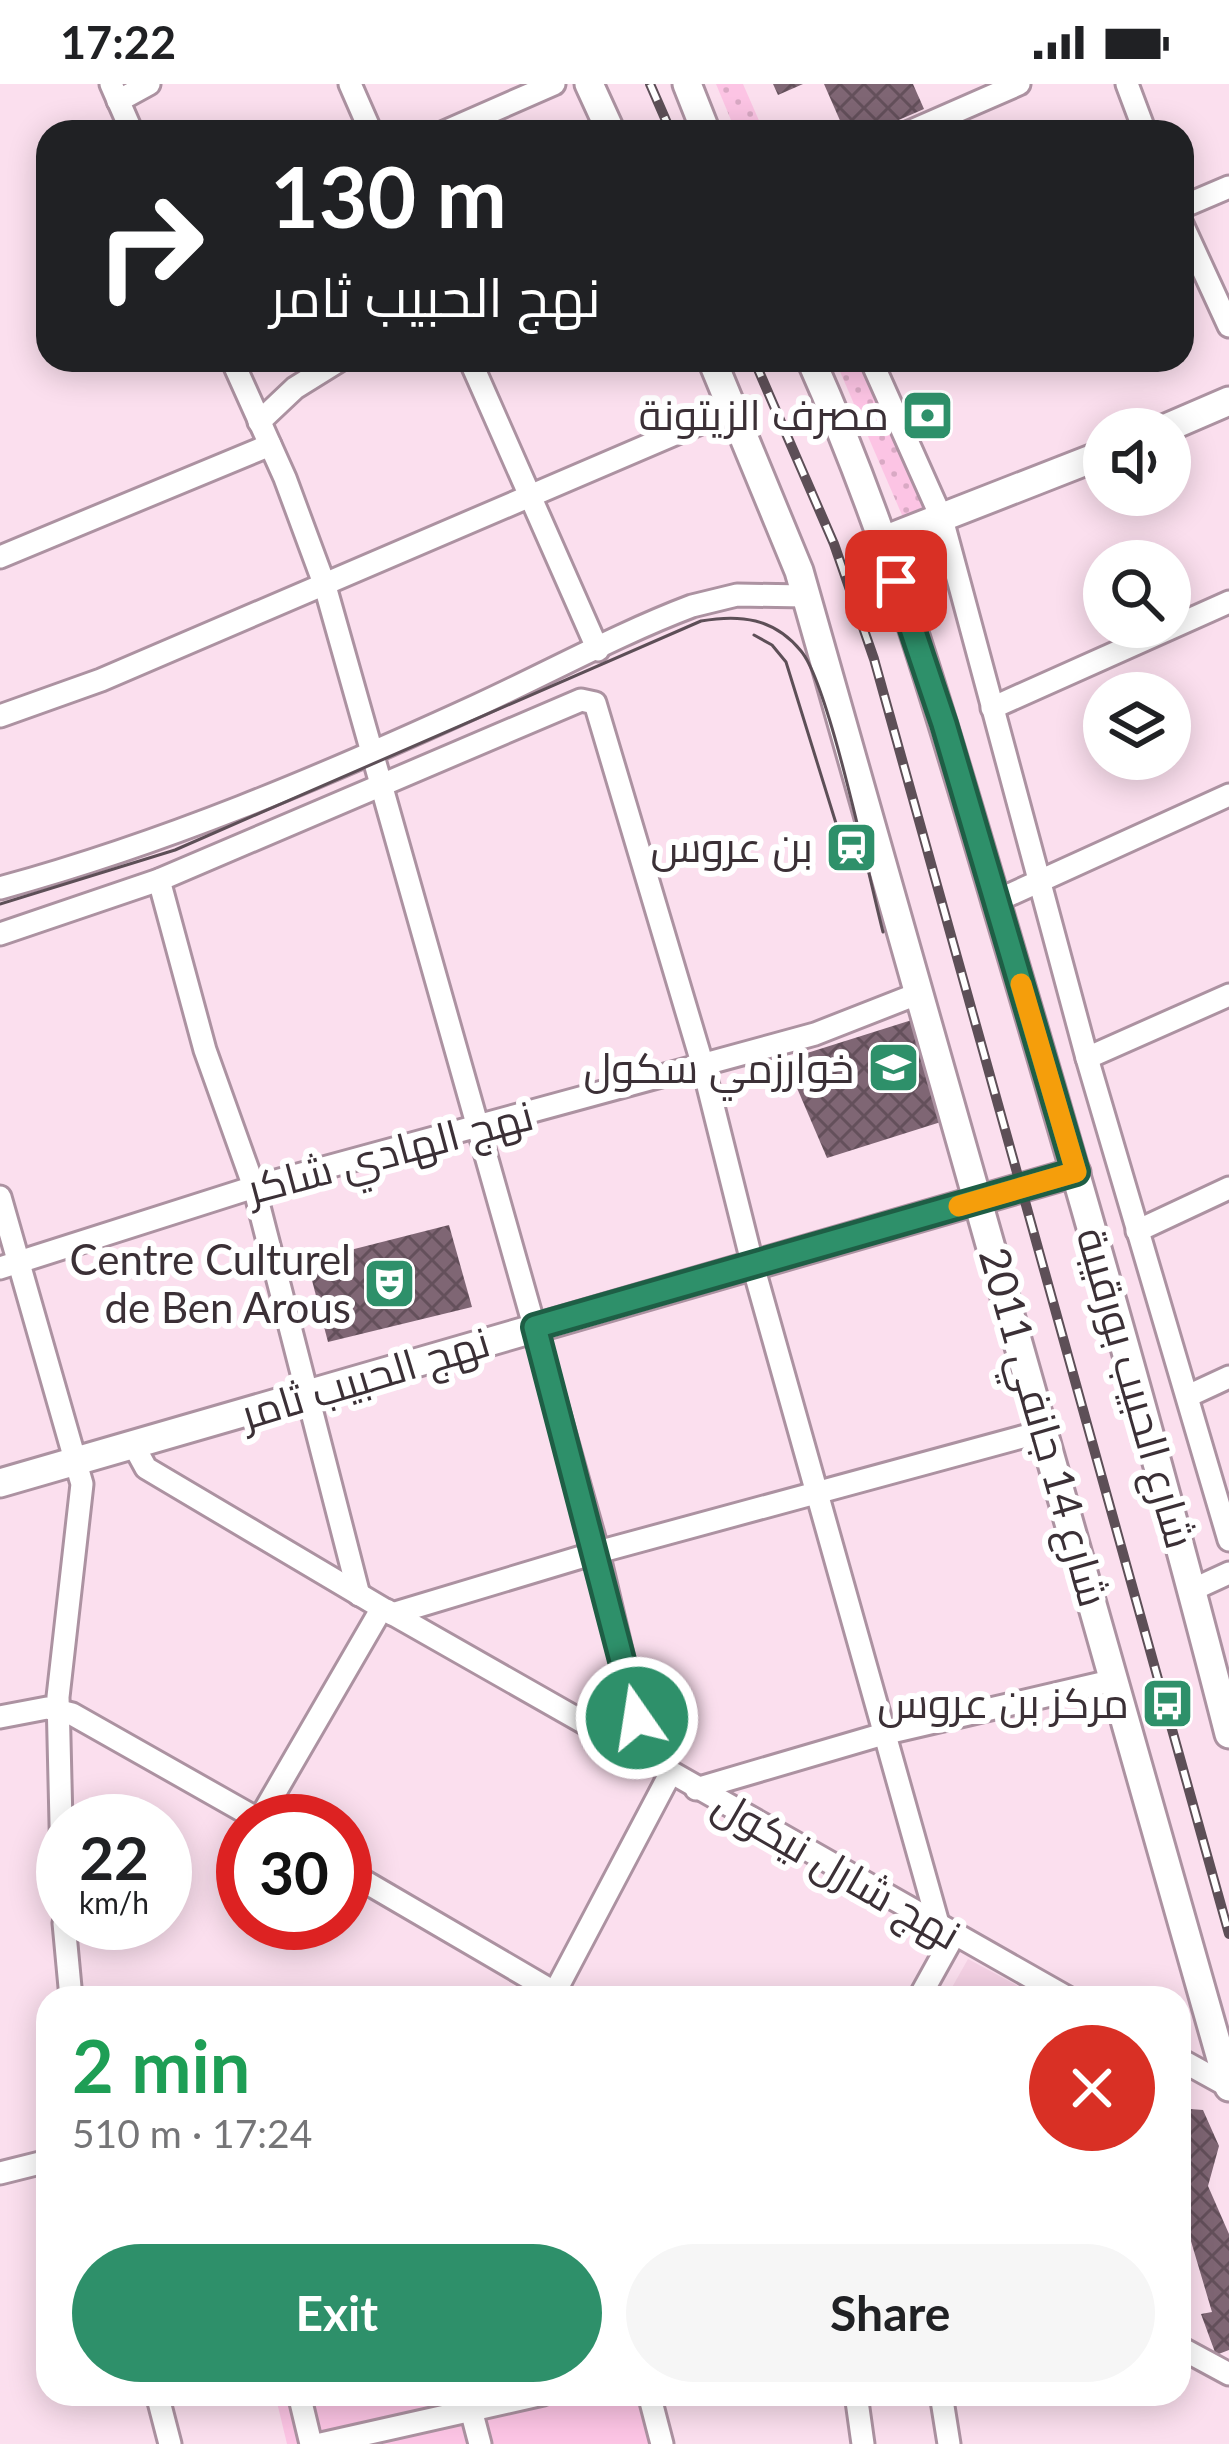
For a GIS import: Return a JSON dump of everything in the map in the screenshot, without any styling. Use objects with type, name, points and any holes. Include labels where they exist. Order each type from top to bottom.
[{"type":"street","points":[[127,120],[114,92],[149,84]]},
{"type":"street","points":[[350,84],[365,120]]},
{"type":"street","points":[[472,120],[554,84]]},
{"type":"street","points":[[589,84],[606,120]]},
{"type":"street","points":[[687,84],[701,120]]},
{"type":"street","points":[[936,120],[1019,84]]},
{"type":"street","points":[[1127,84],[1140,120]]},
{"type":"street","points":[[1194,203],[1229,188]]},
{"type":"street","points":[[1194,250],[1229,326]]},
{"type":"street","points":[[237,372],[325,586],[598,1552],[647,1760]]},
{"type":"street","points":[[259,422],[295,388],[321,372]]},
{"type":"street","points":[[475,372],[598,650]]},
{"type":"street","name":"شارع 14 جانفي 2011","points":[[717,372],[806,596],[1229,2086]]},
{"type":"street","name":"شارع الحبيب بورقيبة","points":[[817,372],[884,540],[996,901],[1076,1172],[1229,1734]]},
{"type":"street","points":[[876,372],[942,520],[1087,1058],[1229,1540]]},
{"type":"street","points":[[1191,417],[1229,401]]},
{"type":"street","points":[[0,716],[101,680],[734,410]]},
{"type":"street","points":[[0,557],[270,446]]},
{"type":"street","points":[[884,540],[1083,463]]},
{"type":"street","points":[[0,888],[131,852],[372,753],[692,606],[736,595],[806,596]]},
{"type":"street","points":[[992,708],[1229,602]]},
{"type":"street","points":[[0,934],[159,880],[581,700],[595,703],[703,1066],[752,1262],[946,1931],[924,1986]]},
{"type":"street","points":[[996,901],[1229,795]]},
{"type":"street","points":[[159,880],[205,1050],[254,1187],[359,1594]]},
{"type":"street","name":"نهج الهادي شاكر","points":[[9,1265],[254,1187],[476,1131],[815,1034],[916,994]]},
{"type":"street","points":[[1087,1058],[1229,995]]},
{"type":"street","points":[[1076,1172],[1116,1159]]},
{"type":"street","name":"نهج الحبيب ثامر","points":[[0,1483],[1076,1172]]},
{"type":"street","points":[[1137,1231],[1229,1188]]},
{"type":"street","points":[[0,1197],[9,1265],[80,1460],[81,1500],[59,1709],[61,1794]]},
{"type":"street","points":[[1188,1396],[1229,1377]]},
{"type":"street","points":[[276,1794],[387,1611],[1044,1431]]},
{"type":"street","name":"نهج شارل نيكول","points":[[134,1446],[146,1468],[387,1611],[1046,1986]]},
{"type":"street","points":[[1192,1590],[1229,1573]]},
{"type":"street","points":[[696,1789],[887,1732],[1115,1680]]},
{"type":"street","points":[[0,1718],[59,1709],[216,1796]]},
{"type":"street","points":[[564,1986],[670,1774]]},
{"type":"street","points":[[372,1886],[545,1986]]},
{"type":"street","points":[[67,1950],[70,1986]]},
{"type":"street","points":[[1191,2065],[1229,2086]]},
{"type":"street","points":[[0,2173],[36,2164]]},
{"type":"street","points":[[1191,2353],[1229,2374]]},
{"type":"street","points":[[160,2406],[170,2444]]},
{"type":"street","points":[[302,2406],[311,2444]]},
{"type":"street","points":[[321,2444],[476,2406]]},
{"type":"street","points":[[652,2406],[662,2444]]},
{"type":"street","points":[[858,2406],[863,2444]]},
{"type":"street","points":[[943,2406],[949,2444]]},
{"type":"street","points":[[470,2407],[479,2444]]},
{"type":"shaded area","points":[[716,84],[743,84],[759,120],[731,120]]},
{"type":"shaded area","points":[[840,372],[868,372],[929,512],[905,522]]},
{"type":"shaded area","points":[[968,1959],[1018,1986],[953,1986]]},
{"type":"shaded area","points":[[278,2406],[653,2406],[663,2444],[287,2444]]},
{"type":"building","points":[[773,84],[803,84],[778,95]]},
{"type":"building","points":[[824,84],[913,84],[924,109],[899,120],[840,120]]},
{"type":"building","points":[[915,1019],[944,1121],[827,1158],[785,1060]]},
{"type":"building","name":"Centre Culturel de Ben Arous","points":[[449,1225],[472,1307],[328,1342],[307,1261]]},
{"type":"building","points":[[1191,2109],[1203,2110],[1219,2146],[1208,2186],[1229,2234],[1229,2350],[1216,2355],[1201,2314],[1212,2312],[1191,2241]]},
{"type":"tram line","points":[[0,904],[175,850],[701,621],[729,618],[756,621],[779,631],[801,651],[812,670],[836,740],[883,932]]},
{"type":"tram line","points":[[754,635],[772,645],[786,662],[839,833]]},
{"type":"railway","points":[[650,84],[666,120]]},
{"type":"railway","points":[[759,372],[834,544],[874,659],[1229,1934]]},
{"type":"slow traffic","points":[[959,1206],[1076,1172],[1021,984]]},
{"type":"place","name":"مصرف الزيتونة","points":[[928,415]]},
{"type":"place","name":"بن عروس","points":[[852,847]]},
{"type":"place","name":"خوارزمي سكول","points":[[893,1068]]},
{"type":"place","name":"Centre Culturel de Ben Arous","points":[[390,1284]]},
{"type":"place","name":"مركز بن عروس","points":[[1168,1703]]},
{"type":"route","points":[[637,1718],[598,1552],[535,1327],[1076,1172],[944,724],[896,581]]}]
